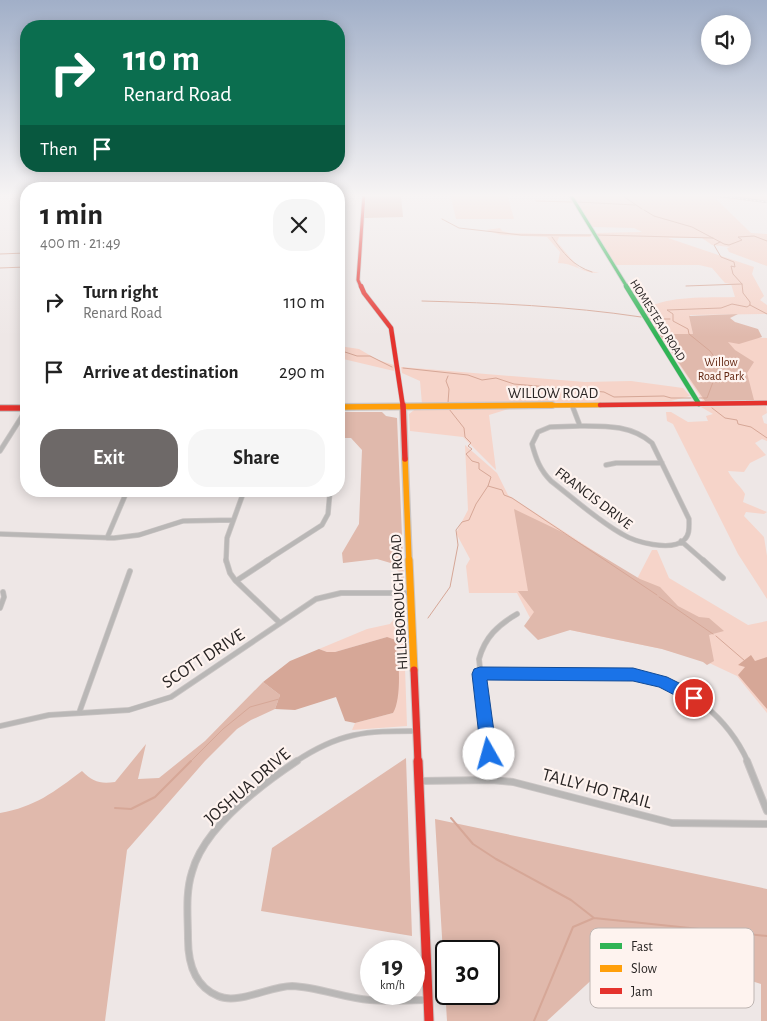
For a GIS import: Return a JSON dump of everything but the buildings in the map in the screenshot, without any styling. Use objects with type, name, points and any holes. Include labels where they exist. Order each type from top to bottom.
[{"type":"street","name":"HILLSBOROUGH ROAD","points":[[361,242],[358,280],[361,290],[386,318],[391,328],[403,407],[429,1021]]},
{"type":"street","name":"HOMESTEAD ROAD","points":[[599,242],[699,404]]},
{"type":"street","name":"WILLOW ROAD","points":[[345,407],[767,403]]},
{"type":"street","points":[[572,405],[580,426]]},
{"type":"street","points":[[0,408],[20,409]]},
{"type":"street","points":[[0,451],[20,419]]},
{"type":"street","name":"FRANCIS DRIVE","points":[[550,427],[617,427],[637,432],[652,443],[662,463],[689,519],[690,530],[681,542],[659,546],[632,540],[621,534],[546,476],[537,463],[532,444],[538,432],[550,427]]},
{"type":"street","points":[[606,465],[616,463],[662,463]]},
{"type":"street","points":[[108,538],[125,497]]},
{"type":"street","points":[[242,497],[233,520],[226,560],[229,571],[236,581],[280,623]]},
{"type":"street","points":[[236,581],[322,525],[328,514],[329,497]]},
{"type":"street","points":[[0,534],[108,538],[139,535],[183,521],[233,520]]},
{"type":"street","points":[[681,542],[723,578]]},
{"type":"street","points":[[79,713],[130,571]]},
{"type":"street","points":[[0,608],[4,597],[3,592]]},
{"type":"street","name":"SCOTT DRIVE","points":[[0,726],[49,715],[129,710],[171,697],[311,602],[341,594],[412,593]]},
{"type":"street","points":[[492,780],[479,659],[486,640],[496,628],[517,614]]},
{"type":"street","points":[[480,674],[622,674],[643,676],[673,686],[704,705],[731,734],[744,755],[767,811]]},
{"type":"street","name":"JOSHUA DRIVE","points":[[417,731],[358,733],[324,744],[294,763],[223,822],[205,844],[192,869],[189,882],[188,957],[192,974],[201,986],[217,997],[226,999],[291,986],[370,1000],[428,1000]]},
{"type":"street","name":"TALLY HO TRAIL","points":[[420,780],[492,780],[534,786],[672,823],[767,824]]},
{"type":"green space","points":[[551,242],[557,242],[579,268],[599,273],[558,263],[560,252]]},
{"type":"green space","points":[[601,242],[679,242],[754,267],[752,274],[764,296],[760,300],[767,305],[767,314],[690,315],[693,334],[659,334],[644,309],[677,299],[735,297],[731,284],[725,283],[712,268],[699,265],[615,265]]},
{"type":"green space","points":[[707,242],[767,242],[767,266],[729,252],[727,248],[730,247],[712,245]]},
{"type":"green space","name":"Willow Road Park","points":[[738,314],[730,318],[735,322],[758,329],[762,337],[739,344],[728,342],[735,350],[754,362],[747,373],[754,400],[705,401],[659,334],[693,334],[689,316]]},
{"type":"green space","name":"Willow Road Park","points":[[660,335],[767,338],[767,400],[703,401]]},
{"type":"green space","points":[[345,347],[359,349],[378,360],[394,365],[394,371],[345,359]]},
{"type":"green space","points":[[401,367],[585,382],[631,381],[683,388],[690,396],[671,401],[625,404],[531,402],[489,415],[496,470],[463,437],[410,431],[409,414],[422,404],[420,381],[402,373]]},
{"type":"green space","points":[[766,406],[767,413],[762,416],[764,423],[767,424],[767,441],[762,439],[755,443],[766,455],[750,463],[744,472],[728,471],[745,494],[743,502],[767,512],[764,514],[746,512],[744,516],[764,537],[767,556],[767,599],[738,554],[673,424],[667,421],[666,412],[671,412],[688,422],[708,421],[706,416],[713,414],[701,407]]},
{"type":"green space","points":[[345,412],[382,412],[386,416],[397,418],[404,583],[394,564],[377,559],[343,563],[342,553],[359,524],[362,450],[351,438],[345,438]]},
{"type":"green space","points":[[465,445],[497,473],[508,495],[637,579],[652,550],[657,550],[669,578],[748,625],[767,621],[767,713],[737,676],[705,661],[662,649],[570,630],[539,635],[517,593],[469,593],[466,566],[470,559],[456,533],[468,510]]},
{"type":"green space","points":[[514,509],[562,532],[640,579],[660,587],[678,606],[699,617],[709,618],[724,631],[709,635],[714,661],[707,665],[662,649],[570,630],[538,640],[524,626],[534,612],[518,591],[528,591]]},
{"type":"green space","points":[[403,609],[407,726],[352,730],[355,723],[393,713],[387,637],[335,652],[319,649],[367,629],[390,624]]},
{"type":"green space","points":[[263,682],[280,695],[275,709],[237,729],[205,761],[127,850],[105,1021],[0,1021],[0,813],[24,807],[44,798],[82,771],[97,781],[105,783],[115,782],[146,744],[138,779],[159,778],[205,741]]},
{"type":"green space","points":[[406,758],[412,936],[261,911],[272,848]]},
{"type":"green space","points":[[435,819],[767,889],[767,1021],[761,1021],[761,984],[754,982],[754,928],[590,928],[590,981],[547,1021],[447,1021],[446,1005],[500,1005],[500,940],[442,940]]},
{"type":"shaded area","points":[[387,637],[396,640],[398,657],[399,688],[393,713],[355,723],[345,721],[336,697],[295,710],[275,709],[280,695],[263,682],[290,661],[319,649],[335,652]]},
{"type":"shaded area","points":[[751,655],[755,661],[767,657],[767,709],[738,675],[745,667],[738,665]]},
{"type":"waterway","points":[[555,242],[569,258],[579,266],[592,272]]},
{"type":"waterway","points":[[720,242],[729,245],[738,242]]},
{"type":"waterway","points":[[720,242],[714,245],[721,257],[734,262],[735,267],[731,266],[733,274],[742,284]]},
{"type":"waterway","points":[[0,254],[20,253]]},
{"type":"waterway","points":[[0,268],[20,267]]},
{"type":"waterway","points":[[686,286],[742,284]]},
{"type":"waterway","points":[[742,284],[743,293],[750,302],[750,305]]},
{"type":"waterway","points":[[422,301],[586,310],[641,317]]},
{"type":"waterway","points":[[699,398],[707,398],[713,382],[724,373],[717,370],[718,362],[710,351],[689,334],[688,329],[673,321],[673,314],[667,310],[721,308],[732,304],[747,307],[750,305]]},
{"type":"waterway","points":[[750,305],[767,314]]},
{"type":"waterway","points":[[649,319],[670,319]]},
{"type":"waterway","points":[[345,352],[357,356],[370,356],[392,367]]},
{"type":"waterway","points":[[403,368],[468,375],[482,380],[496,378],[514,384],[604,392],[614,397],[664,396],[691,398]]},
{"type":"waterway","points":[[448,376],[446,381],[449,389],[448,403]]},
{"type":"waterway","points":[[712,408],[725,418],[737,420],[738,424],[751,427],[767,438]]},
{"type":"waterway","points":[[449,409],[464,428],[465,437],[471,443],[468,446],[472,449],[466,454],[472,461],[479,463],[479,469],[491,477],[488,486]]},
{"type":"waterway","points":[[428,618],[450,587],[458,545],[456,530],[462,522],[469,520],[476,504],[488,486]]},
{"type":"waterway","points":[[488,486],[502,490],[504,495],[512,498],[657,595]]},
{"type":"waterway","points":[[659,597],[713,634]]},
{"type":"waterway","points":[[716,636],[745,661]]},
{"type":"waterway","points":[[115,808],[131,809],[155,797],[223,729],[250,707],[279,699]]},
{"type":"waterway","points":[[451,818],[473,844],[496,859],[571,900],[594,918]]},
{"type":"waterway","points":[[534,1021],[573,927],[594,918]]},
{"type":"waterway","points":[[594,918],[690,928]]},
{"type":"waterway","points":[[754,935],[767,936]]},
{"type":"traffic: fast","points":[[599,242],[699,404]]},
{"type":"traffic: slow","points":[[345,407],[600,405]]},
{"type":"traffic: slow","points":[[405,459],[414,670]]},
{"type":"traffic: jam","points":[[361,242],[358,280],[364,293],[391,328],[403,407],[405,459]]},
{"type":"traffic: jam","points":[[600,405],[767,403]]},
{"type":"traffic: jam","points":[[0,408],[20,408]]},
{"type":"traffic: jam","points":[[414,670],[429,1021]]},
{"type":"route","points":[[489,754],[480,674],[633,674],[652,678],[673,686],[694,698]]}]
